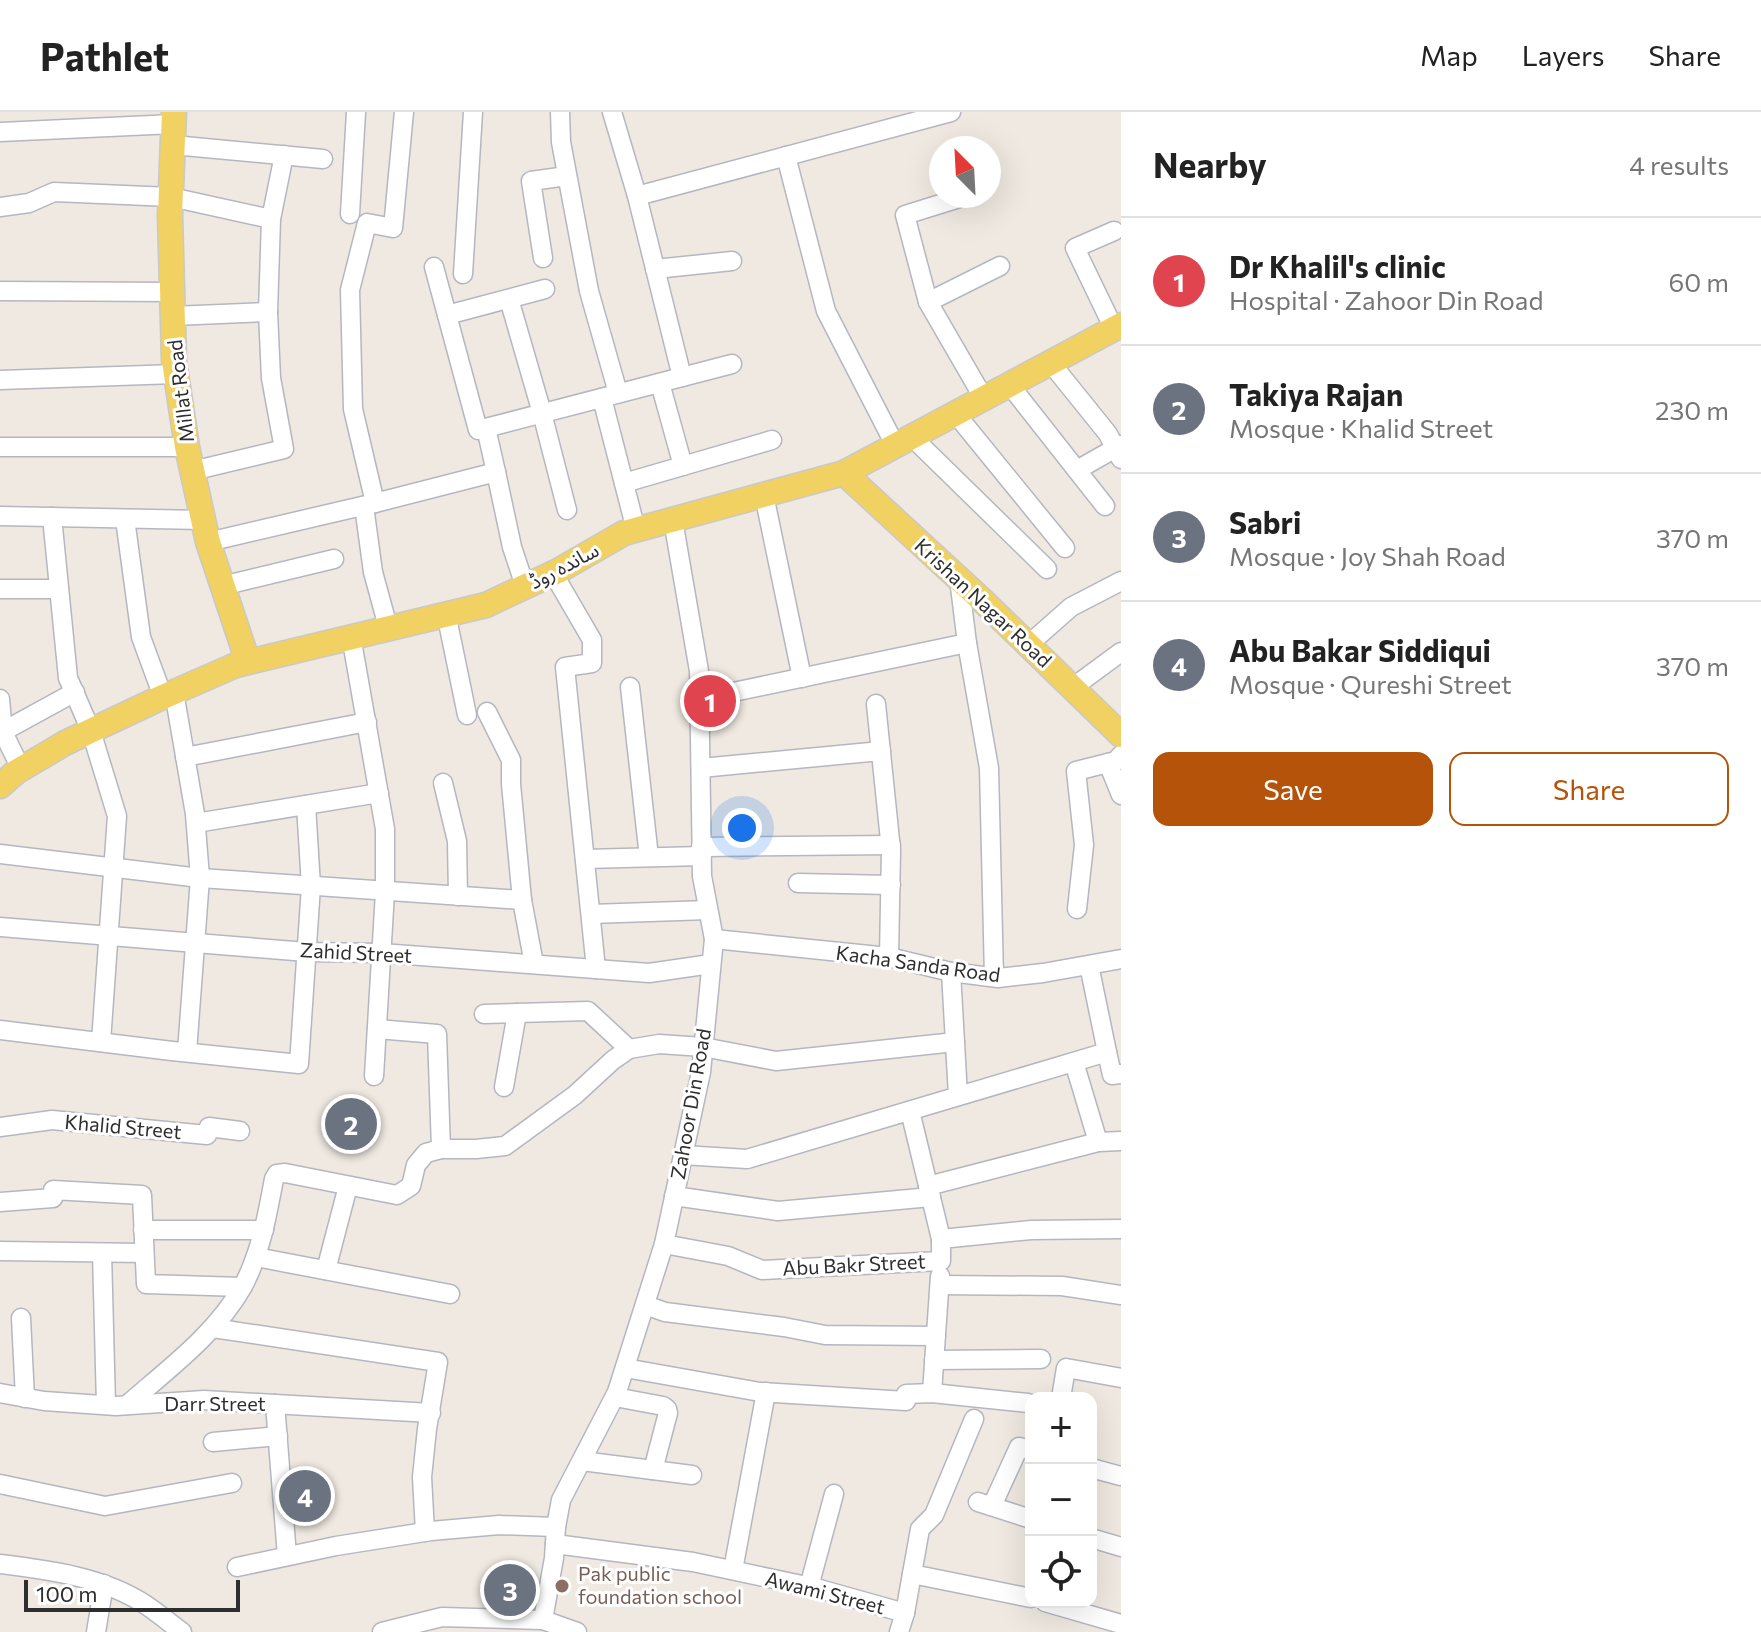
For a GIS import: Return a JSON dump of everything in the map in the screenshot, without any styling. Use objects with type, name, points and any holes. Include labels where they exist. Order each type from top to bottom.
[{"type":"main road","name":"Millat Road","points":[[174,127],[171,197],[176,374],[187,447],[206,531],[248,662]]},
{"type":"main road","name":"ساندہ روڈ","points":[[0,786],[21,769],[91,731],[168,694],[248,662],[486,605],[553,573],[624,533],[844,473],[1117,327]]},
{"type":"main road","name":"Krishan Nagar Road","points":[[844,473],[1121,735]]},
{"type":"street","points":[[350,214],[356,112]]},
{"type":"street","points":[[388,627],[373,572],[369,505],[353,409],[350,290],[367,223],[393,228],[404,112]]},
{"type":"street","points":[[463,274],[473,112]]},
{"type":"street","points":[[560,112],[567,176],[624,483],[636,530]]},
{"type":"street","points":[[612,112],[637,196],[682,377]]},
{"type":"street","points":[[637,196],[951,112]]},
{"type":"street","points":[[0,132],[174,127],[284,155],[323,159]]},
{"type":"street","points":[[192,471],[284,449],[271,378],[268,312],[271,219],[284,155]]},
{"type":"street","points":[[786,156],[826,311],[903,441],[1047,569]]},
{"type":"street","points":[[543,258],[531,181],[567,176]]},
{"type":"street","points":[[0,207],[29,203],[54,192],[171,197],[271,219]]},
{"type":"street","points":[[929,208],[905,215],[928,302],[983,397]]},
{"type":"street","points":[[1114,231],[1075,248],[1117,327]]},
{"type":"street","points":[[655,269],[732,261]]},
{"type":"street","points":[[928,302],[1000,266]]},
{"type":"street","points":[[434,267],[478,430],[732,364]]},
{"type":"street","points":[[447,315],[545,289]]},
{"type":"street","points":[[0,291],[268,312]]},
{"type":"street","points":[[509,299],[567,510]]},
{"type":"street","points":[[1050,362],[1119,451],[1077,470]]},
{"type":"street","points":[[0,380],[176,374]]},
{"type":"street","points":[[660,383],[683,466]]},
{"type":"street","points":[[1009,384],[1105,506]]},
{"type":"street","points":[[955,413],[1065,548]]},
{"type":"street","points":[[486,428],[512,547],[525,586]]},
{"type":"street","points":[[624,483],[772,440]]},
{"type":"street","points":[[0,447],[187,447]]},
{"type":"street","points":[[0,516],[125,519],[206,531],[369,505],[496,472]]},
{"type":"street","points":[[764,495],[802,678]]},
{"type":"street","points":[[52,517],[68,678],[91,731],[117,816],[101,1042]]},
{"type":"street","points":[[125,519],[141,637],[168,694],[185,757],[196,823],[200,878],[187,1052]]},
{"type":"street","name":"Zahoor Din Road","points":[[543,1620],[561,1500],[615,1397],[625,1368],[664,1244],[701,1072],[714,939],[702,876],[699,671],[673,520]]},
{"type":"street","points":[[222,586],[334,559]]},
{"type":"street","points":[[553,573],[592,640],[592,663],[565,667],[596,969]]},
{"type":"street","points":[[959,579],[989,768],[994,977]]},
{"type":"street","points":[[1028,645],[1071,607],[1121,581]]},
{"type":"street","points":[[0,589],[59,589]]},
{"type":"street","points":[[446,613],[467,715]]},
{"type":"street","points":[[351,636],[385,829],[385,892],[374,1076]]},
{"type":"street","points":[[700,699],[967,643]]},
{"type":"street","points":[[1072,688],[1121,652]]},
{"type":"street","points":[[630,687],[649,857]]},
{"type":"street","points":[[2,733],[75,692]]},
{"type":"street","points":[[0,699],[2,733],[21,769]]},
{"type":"street","points":[[876,704],[891,845],[889,957]]},
{"type":"street","points":[[487,712],[511,760],[522,900],[534,964]]},
{"type":"street","points":[[185,757],[367,722]]},
{"type":"street","points":[[701,768],[881,751]]},
{"type":"street","points":[[1077,909],[1084,845],[1076,771],[1115,759],[1121,795]]},
{"type":"street","points":[[443,783],[457,841],[458,896]]},
{"type":"street","points":[[196,823],[379,793]]},
{"type":"street","points":[[0,1030],[299,1064],[311,886],[306,805]]},
{"type":"street","points":[[585,859],[702,851],[891,845]]},
{"type":"street","points":[[0,854],[200,878],[522,900]]},
{"type":"street","points":[[798,883],[891,885]]},
{"type":"street","points":[[591,914],[708,910]]},
{"type":"street","name":"Zahid Street","points":[[0,927],[307,952],[381,953],[649,973],[711,964]]},
{"type":"street","name":"Kacha Sanda Road","points":[[714,939],[889,957],[951,972],[994,977],[1043,973],[1121,959]]},
{"type":"street","points":[[1089,965],[1112,1075],[1121,1074]]},
{"type":"street","points":[[951,972],[958,1096]]},
{"type":"street","points":[[484,1014],[588,1011],[629,1049]]},
{"type":"street","points":[[504,1087],[517,1013]]},
{"type":"street","points":[[1102,1027],[1121,1023]]},
{"type":"street","points":[[377,1029],[437,1034],[441,1149]]},
{"type":"street","points":[[127,1405],[213,1328],[242,1287],[256,1257],[277,1174],[397,1195],[411,1186],[416,1165],[426,1153],[441,1149],[505,1146],[575,1095],[629,1049],[659,1044],[703,1047],[776,1061],[955,1042]]},
{"type":"street","points":[[683,1155],[747,1159],[1107,1052]]},
{"type":"street","points":[[1074,1062],[1098,1142]]},
{"type":"street","points":[[910,1111],[941,1239]]},
{"type":"street","name":"Khalid Street","points":[[0,1127],[52,1120],[207,1135],[209,1127],[240,1131]]},
{"type":"street","points":[[674,1196],[778,1211],[930,1192],[1098,1142],[1121,1141]]},
{"type":"street","points":[[326,1270],[348,1186]]},
{"type":"street","points":[[0,1202],[53,1198],[53,1190],[142,1195],[146,1284],[242,1287]]},
{"type":"street","name":"Abu Bakr Street","points":[[664,1244],[728,1256],[762,1270],[941,1261],[941,1239],[1031,1230],[1121,1229]]},
{"type":"street","points":[[143,1230],[264,1230]]},
{"type":"street","points":[[0,1251],[144,1253]]},
{"type":"street","points":[[102,1253],[106,1405]]},
{"type":"street","points":[[256,1257],[450,1294]]},
{"type":"street","points":[[932,1393],[941,1261]]},
{"type":"street","points":[[940,1285],[1062,1286],[1121,1295]]},
{"type":"street","points":[[645,1305],[665,1312],[825,1335],[936,1336]]},
{"type":"street","points":[[21,1318],[25,1398]]},
{"type":"street","points":[[213,1328],[438,1362],[422,1477],[425,1532]]},
{"type":"street","points":[[934,1360],[1041,1359]]},
{"type":"street","points":[[625,1368],[766,1392],[906,1401],[906,1394],[932,1393],[1025,1403]]},
{"type":"street","points":[[1062,1392],[1066,1368],[1121,1378]]},
{"type":"street","points":[[733,1570],[766,1392]]},
{"type":"street","name":"Darr Street","points":[[0,1393],[44,1401],[106,1405],[204,1400],[431,1413]]},
{"type":"street","points":[[615,1397],[667,1409],[653,1470]]},
{"type":"street","points":[[275,1404],[287,1556]]},
{"type":"street","points":[[899,1632],[920,1529],[934,1515],[974,1419]]},
{"type":"street","points":[[213,1442],[278,1436]]},
{"type":"street","points":[[1025,1448],[1019,1447],[985,1504],[1025,1517]]},
{"type":"street","points":[[582,1461],[692,1475]]},
{"type":"street","points":[[1097,1470],[1121,1476]]},
{"type":"street","points":[[0,1484],[105,1506],[232,1483]]},
{"type":"street","points":[[809,1587],[834,1494]]},
{"type":"street","name":"Awami Street","points":[[237,1567],[336,1546],[425,1532],[499,1525],[733,1570],[905,1613]]},
{"type":"street","points":[[1097,1540],[1121,1547]]},
{"type":"street","points":[[0,1564],[40,1569],[104,1584],[144,1604],[182,1632]]},
{"type":"street","points":[[912,1574],[1025,1597]]},
{"type":"street","points":[[96,1632],[104,1584]]},
{"type":"street","points":[[1066,1608],[1121,1624]]},
{"type":"street","points":[[382,1632],[404,1629],[442,1617],[487,1625],[543,1620],[569,1631]]},
{"type":"place","name":"Dr Khalil's clinic","points":[[710,701]]},
{"type":"place","name":"Takiya Rajan","points":[[351,1124]]},
{"type":"place","name":"Abu Bakar Siddiqui","points":[[305,1496]]},
{"type":"place","name":"Pak public foundation school","points":[[562,1586]]},
{"type":"place","name":"Sabri","points":[[510,1590]]}]
